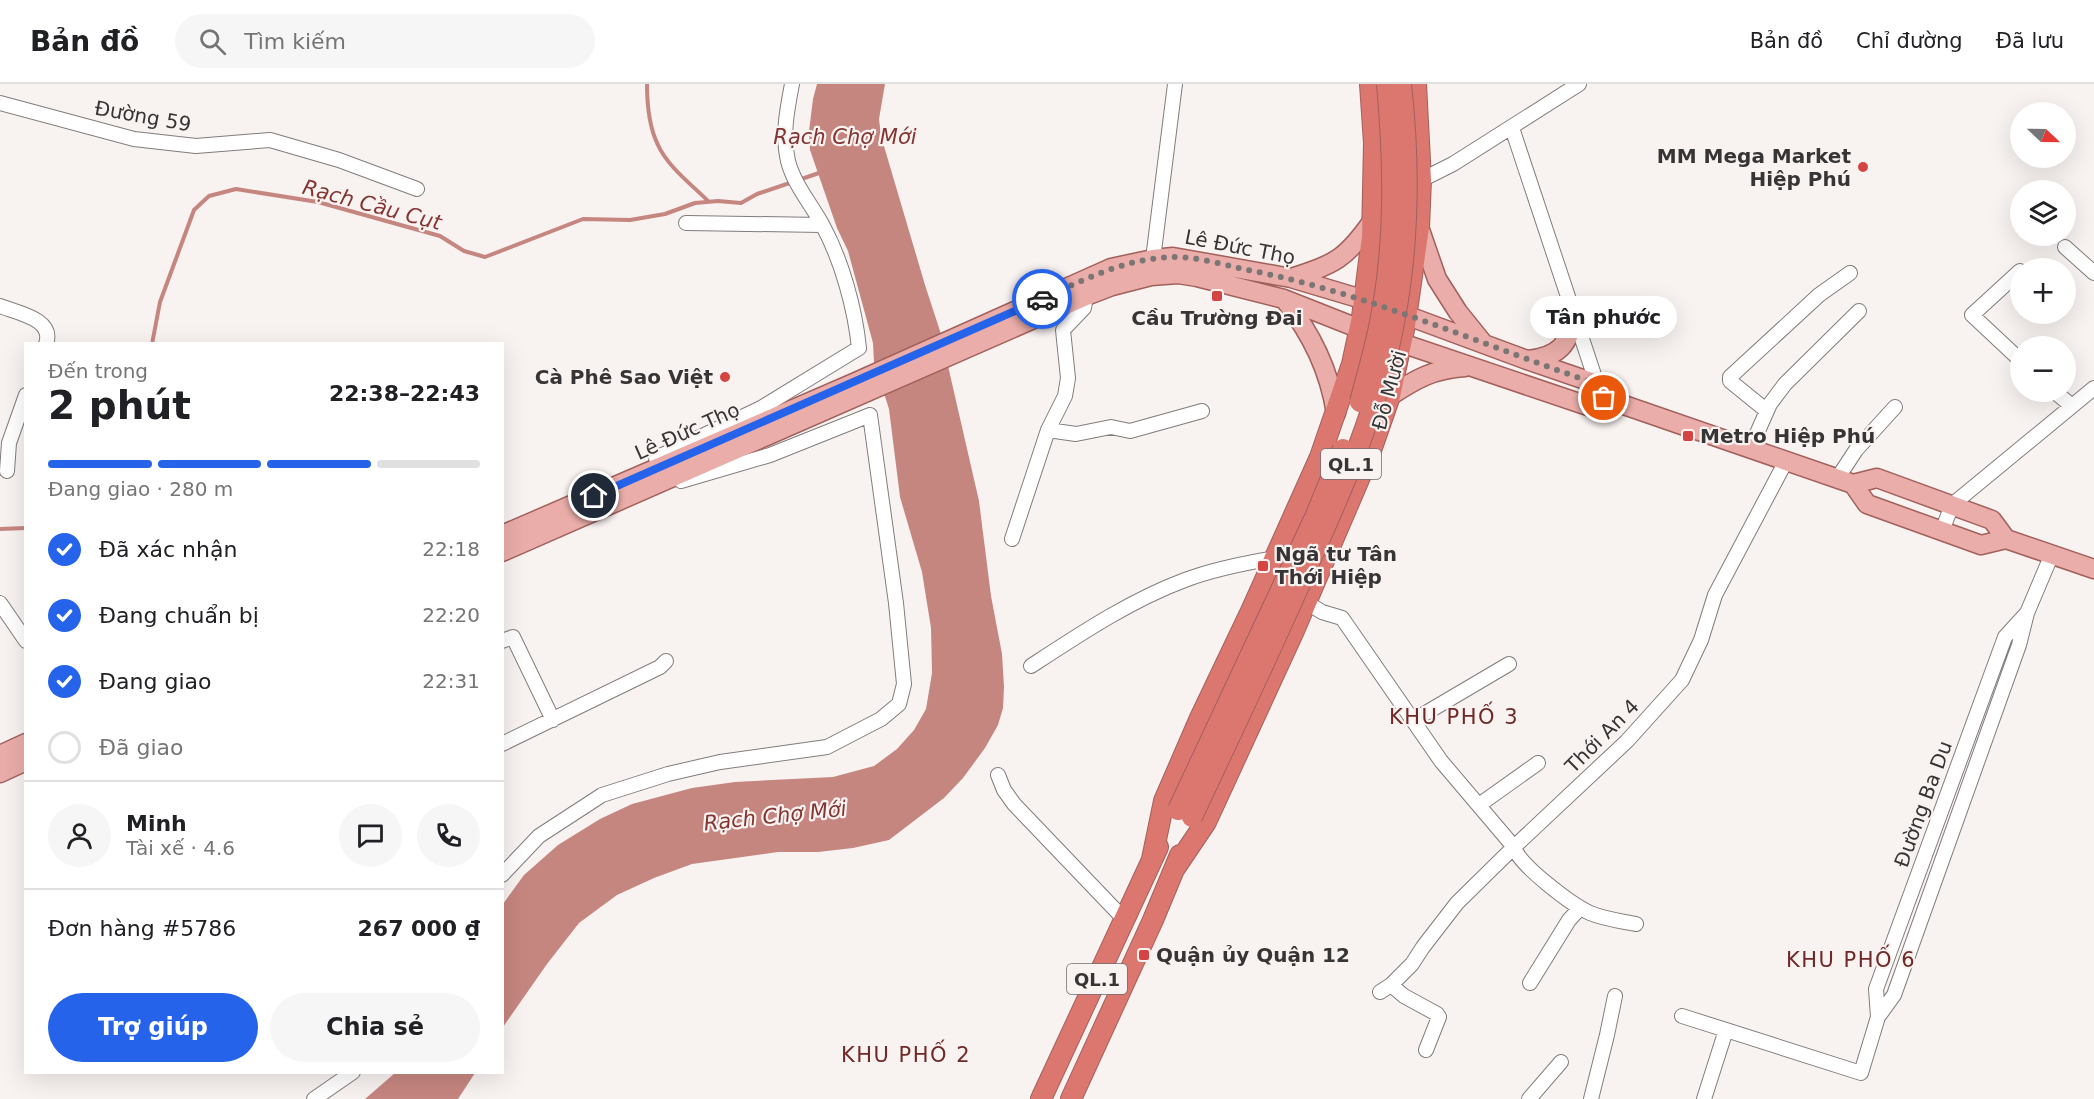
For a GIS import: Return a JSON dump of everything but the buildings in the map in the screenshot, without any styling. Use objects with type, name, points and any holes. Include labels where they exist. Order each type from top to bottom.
[{"type":"highway","name":"QL.1","points":[[1152,859],[1164,801],[1320,458],[1350,369],[1365,300],[1373,220],[1374,143],[1370,84]]},
{"type":"highway","name":"QL.1","points":[[1185,814],[1316,515],[1358,409],[1380,322],[1391,239],[1393,161],[1387,84]]},
{"type":"highway","name":"QL.1","points":[[1041,1099],[1152,859],[1185,814],[1343,487],[1366,425],[1383,371],[1396,309],[1405,233],[1406,144],[1401,84]]},
{"type":"highway","name":"Đỗ Mười","points":[[1071,1099],[1175,868],[1206,822],[1306,602],[1369,456],[1391,388],[1413,276],[1419,227],[1420,180],[1416,84]]},
{"type":"highway","points":[[1369,269],[1413,276]]},
{"type":"highway","points":[[1350,369],[1391,388]]},
{"type":"highway","name":"Đỗ Mười","points":[[1175,868],[1185,814]]},
{"type":"main road","points":[[1291,278],[1342,258],[1360,239],[1373,220]]},
{"type":"main road","points":[[1419,227],[1437,279],[1458,312],[1485,345]]},
{"type":"main road","name":"Lê Đức Thọ","points":[[977,335],[1112,286],[1173,256],[1291,278],[1365,300],[1527,360],[1750,449],[1845,481]]},
{"type":"main road","name":"Lê Đức Thọ","points":[[977,335],[1111,268],[1152,268],[1284,299],[1401,344],[1588,406],[1601,391]]},
{"type":"main road","points":[[1284,299],[1302,322],[1323,360],[1333,392],[1336,414]]},
{"type":"main road","points":[[1527,360],[1545,358],[1559,350],[1571,332],[1574,314]]},
{"type":"main road","points":[[856,389],[977,335]]},
{"type":"main road","points":[[1391,388],[1444,369],[1471,367]]},
{"type":"main road","name":"Lê Đức Thọ","points":[[504,551],[669,479],[856,389]]},
{"type":"main road","name":"Lê Đức Thọ","points":[[504,534],[856,389]]},
{"type":"main road","points":[[1845,481],[1878,478],[1992,520],[2006,539]]},
{"type":"main road","points":[[1845,481],[1867,504],[1981,546],[2006,539],[2094,568]]},
{"type":"main road","points":[[0,755],[24,744]]},
{"type":"main road","points":[[0,773],[24,762]]},
{"type":"street","points":[[792,84],[785,126],[788,162],[808,204],[822,225]]},
{"type":"street","points":[[1152,268],[1175,84]]},
{"type":"street","points":[[1420,180],[1453,164],[1579,84]]},
{"type":"street","name":"Đường 59","points":[[0,103],[134,139],[196,146],[270,140],[339,160],[417,189]]},
{"type":"street","points":[[1512,128],[1601,391]]},
{"type":"street","points":[[686,223],[822,225]]},
{"type":"street","name":"Lê Đức Thọ","points":[[656,458],[761,408],[859,348],[856,320],[835,252],[822,225]]},
{"type":"street","points":[[2065,247],[2094,273]]},
{"type":"street","points":[[1767,411],[1730,381],[1730,377],[1819,295],[1850,273]]},
{"type":"street","points":[[2010,281],[1972,315],[2010,351]]},
{"type":"street","points":[[1012,539],[1048,430],[1065,396],[1068,378],[1063,330],[1084,308],[1086,296]]},
{"type":"street","points":[[0,306],[40,322],[47,330],[47,342]]},
{"type":"street","points":[[1750,449],[1767,411],[1785,384],[1859,311]]},
{"type":"street","points":[[1942,531],[1952,505],[2094,388]]},
{"type":"street","points":[[7,471],[9,443],[24,401]]},
{"type":"street","points":[[2067,402],[2072,406]]},
{"type":"street","points":[[1845,481],[1856,450],[1895,407]]},
{"type":"street","points":[[1048,430],[1076,434],[1111,427],[1130,431],[1202,411]]},
{"type":"street","name":"Lê Đức Thọ","points":[[504,873],[538,836],[602,795],[668,774],[720,762],[827,747],[880,719],[899,704],[904,684],[896,603],[870,415],[770,455],[680,482],[669,479]]},
{"type":"street","name":"Thới An 4","points":[[1426,1050],[1439,1017],[1386,988],[1412,964],[1457,903],[1627,741],[1682,680],[1701,640],[1715,595],[1786,461]]},
{"type":"street","name":"Đường Ba Du","points":[[1726,1030],[1861,1074],[1878,1017],[1894,995],[2019,645],[2027,613],[2052,554]]},
{"type":"street","points":[[1031,666],[1102,620],[1185,580],[1275,558]]},
{"type":"street","points":[[1306,602],[1322,612],[1342,618],[1441,760],[1514,847],[1516,854],[1538,875],[1580,908],[1593,915],[1636,924]]},
{"type":"street","points":[[0,603],[24,637]]},
{"type":"street","name":"Đường Ba Du","points":[[1878,1017],[1876,989],[1929,843],[2005,637],[2027,613]]},
{"type":"street","points":[[508,639],[553,720]]},
{"type":"street","points":[[504,743],[660,668],[666,661]]},
{"type":"street","points":[[1413,720],[1509,664]]},
{"type":"street","points":[[1479,806],[1516,776],[1538,763]]},
{"type":"street","points":[[998,775],[1004,790],[1014,804],[1124,919]]},
{"type":"street","points":[[1929,843],[1947,844]]},
{"type":"street","points":[[1530,983],[1569,920],[1580,908]]},
{"type":"street","points":[[1591,1099],[1615,996]]},
{"type":"street","points":[[1682,1016],[1726,1030],[1704,1099]]},
{"type":"street","points":[[1529,1099],[1560,1062]]},
{"type":"street","points":[[314,1099],[350,1074]]},
{"type":"water","name":"Rạch Chợ Mới","points":[[817,84],[885,84],[879,119],[881,136],[940,331],[979,501],[991,596],[1002,654],[1003,708],[998,725],[985,748],[963,778],[944,798],[889,840],[853,848],[818,852],[778,852],[692,864],[617,895],[579,923],[504,1026],[504,903],[524,875],[558,845],[600,819],[632,804],[692,788],[735,782],[833,777],[874,766],[897,749],[914,730],[926,709],[932,673],[931,628],[922,572],[900,497],[889,409],[874,362],[873,343],[848,251],[837,228],[810,150],[809,131]]},
{"type":"water","points":[[394,1074],[474,1074],[458,1099],[365,1099]]},
{"type":"waterway","points":[[647,84],[652,131],[662,153],[708,201]]},
{"type":"waterway","name":"Rạch Cầu Cụt","points":[[152,342],[160,302],[194,210],[209,196],[236,189],[318,202],[440,236],[464,251],[485,257],[583,219],[630,220],[665,214],[695,203],[718,201],[741,203],[757,194],[822,172]]},
{"type":"waterway","name":"Rạch Cầu Cụt","points":[[0,529],[24,528]]},
{"type":"way so far","points":[[1042,299],[1111,268],[1173,256],[1198,260],[1291,278],[1365,300],[1597,384],[1604,398]]},
{"type":"place","name":"MM Mega Market Hiệp Phú","points":[[1863,167]]},
{"type":"place","name":"Cầu Trường Đai","points":[[1217,296]]},
{"type":"place","name":"Cà Phê Sao Việt","points":[[725,377]]},
{"type":"place","name":"Tân phước","points":[[1604,398]]},
{"type":"place","name":"Metro Hiệp Phú","points":[[1688,436]]},
{"type":"place","name":"Ngã tư Tân Thới Hiệp","points":[[1263,566]]},
{"type":"place","name":"Quận ủy Quận 12","points":[[1144,955]]},
{"type":"district","name":"KHU PHỐ 3","points":[[1454,717]]},
{"type":"district","name":"KHU PHỐ 6","points":[[1851,960]]},
{"type":"district","name":"KHU PHỐ 2","points":[[906,1055]]},
{"type":"route","points":[[594,496],[1042,299]]}]
